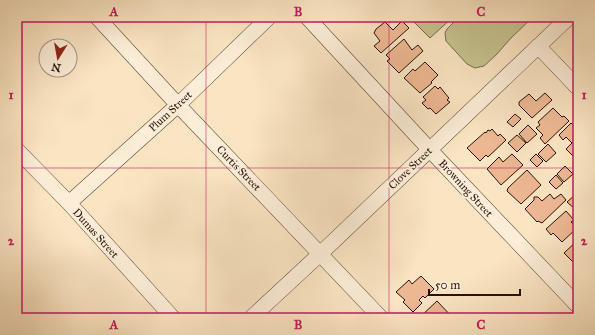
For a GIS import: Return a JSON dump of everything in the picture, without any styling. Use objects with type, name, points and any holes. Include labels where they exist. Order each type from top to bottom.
[{"type":"street","name":"Curtis Street","points":[[97,17],[381,318]]},
{"type":"street","name":"Plum Street","points":[[69,204],[178,104],[269,17]]},
{"type":"street","name":"Browning Street","points":[[307,17],[430,150],[578,306]]},
{"type":"street","name":"Clove Street","points":[[251,318],[569,17]]},
{"type":"street","points":[[538,46],[578,88]]},
{"type":"street","name":"Dumas Street","points":[[17,150],[69,204],[173,318]]},
{"type":"shaded area","points":[[409,17],[453,17],[430,38]]},
{"type":"shaded area","points":[[459,17],[533,17],[484,66],[475,68],[467,64],[446,41],[445,33],[447,29]]},
{"type":"building","points":[[402,21],[409,28],[381,53],[374,46],[380,41],[374,33],[376,29],[385,22],[393,30]]},
{"type":"building","points":[[404,39],[412,50],[418,45],[423,51],[399,73],[387,61],[390,59],[386,55]]},
{"type":"building","points":[[425,62],[438,75],[431,82],[432,83],[420,93],[404,78],[413,69],[415,71]]},
{"type":"building","points":[[435,86],[438,89],[440,87],[449,98],[447,100],[450,102],[436,114],[422,103],[426,100],[423,97]]},
{"type":"building","points":[[545,93],[552,100],[532,118],[519,105],[519,102],[529,94],[536,101]]},
{"type":"building","points":[[553,108],[562,117],[564,116],[569,121],[545,144],[540,138],[543,135],[536,128],[540,125],[538,122]]},
{"type":"building","points":[[515,114],[521,119],[513,127],[507,122]]},
{"type":"building","points":[[571,123],[576,128],[578,126],[578,152],[573,156],[566,149],[572,143],[566,137],[563,140],[559,135]]},
{"type":"building","points":[[528,125],[537,134],[527,143],[519,134]]},
{"type":"building","points":[[492,129],[498,136],[500,134],[506,140],[488,157],[486,155],[480,161],[467,148],[485,132],[486,133],[488,130],[490,131]]},
{"type":"building","points":[[517,135],[526,143],[517,152],[508,143]]},
{"type":"building","points":[[548,144],[556,153],[546,162],[538,154]]},
{"type":"building","points":[[512,154],[523,165],[501,185],[487,169],[499,157],[503,162]]},
{"type":"building","points":[[536,154],[543,161],[537,167],[530,160]]},
{"type":"building","points":[[565,166],[573,174],[564,182],[557,174]]},
{"type":"building","points":[[527,170],[541,185],[521,204],[507,191],[508,188]]},
{"type":"building","points":[[556,175],[563,183],[556,189],[549,182]]},
{"type":"building","points":[[550,194],[554,199],[561,194],[566,200],[542,223],[537,222],[525,209],[534,200],[534,197],[538,197],[542,201]]},
{"type":"building","points":[[575,195],[578,199],[578,207],[575,209],[567,202]]},
{"type":"building","points":[[566,211],[574,220],[571,222],[577,228],[562,242],[553,233],[551,235],[546,229]]},
{"type":"building","points":[[578,240],[578,267],[564,253]]},
{"type":"building","points":[[421,276],[434,289],[425,298],[423,296],[419,300],[422,303],[413,312],[403,302],[405,300],[396,292],[409,280],[412,284]]},
{"type":"building","points":[[437,301],[453,318],[419,318]]}]
